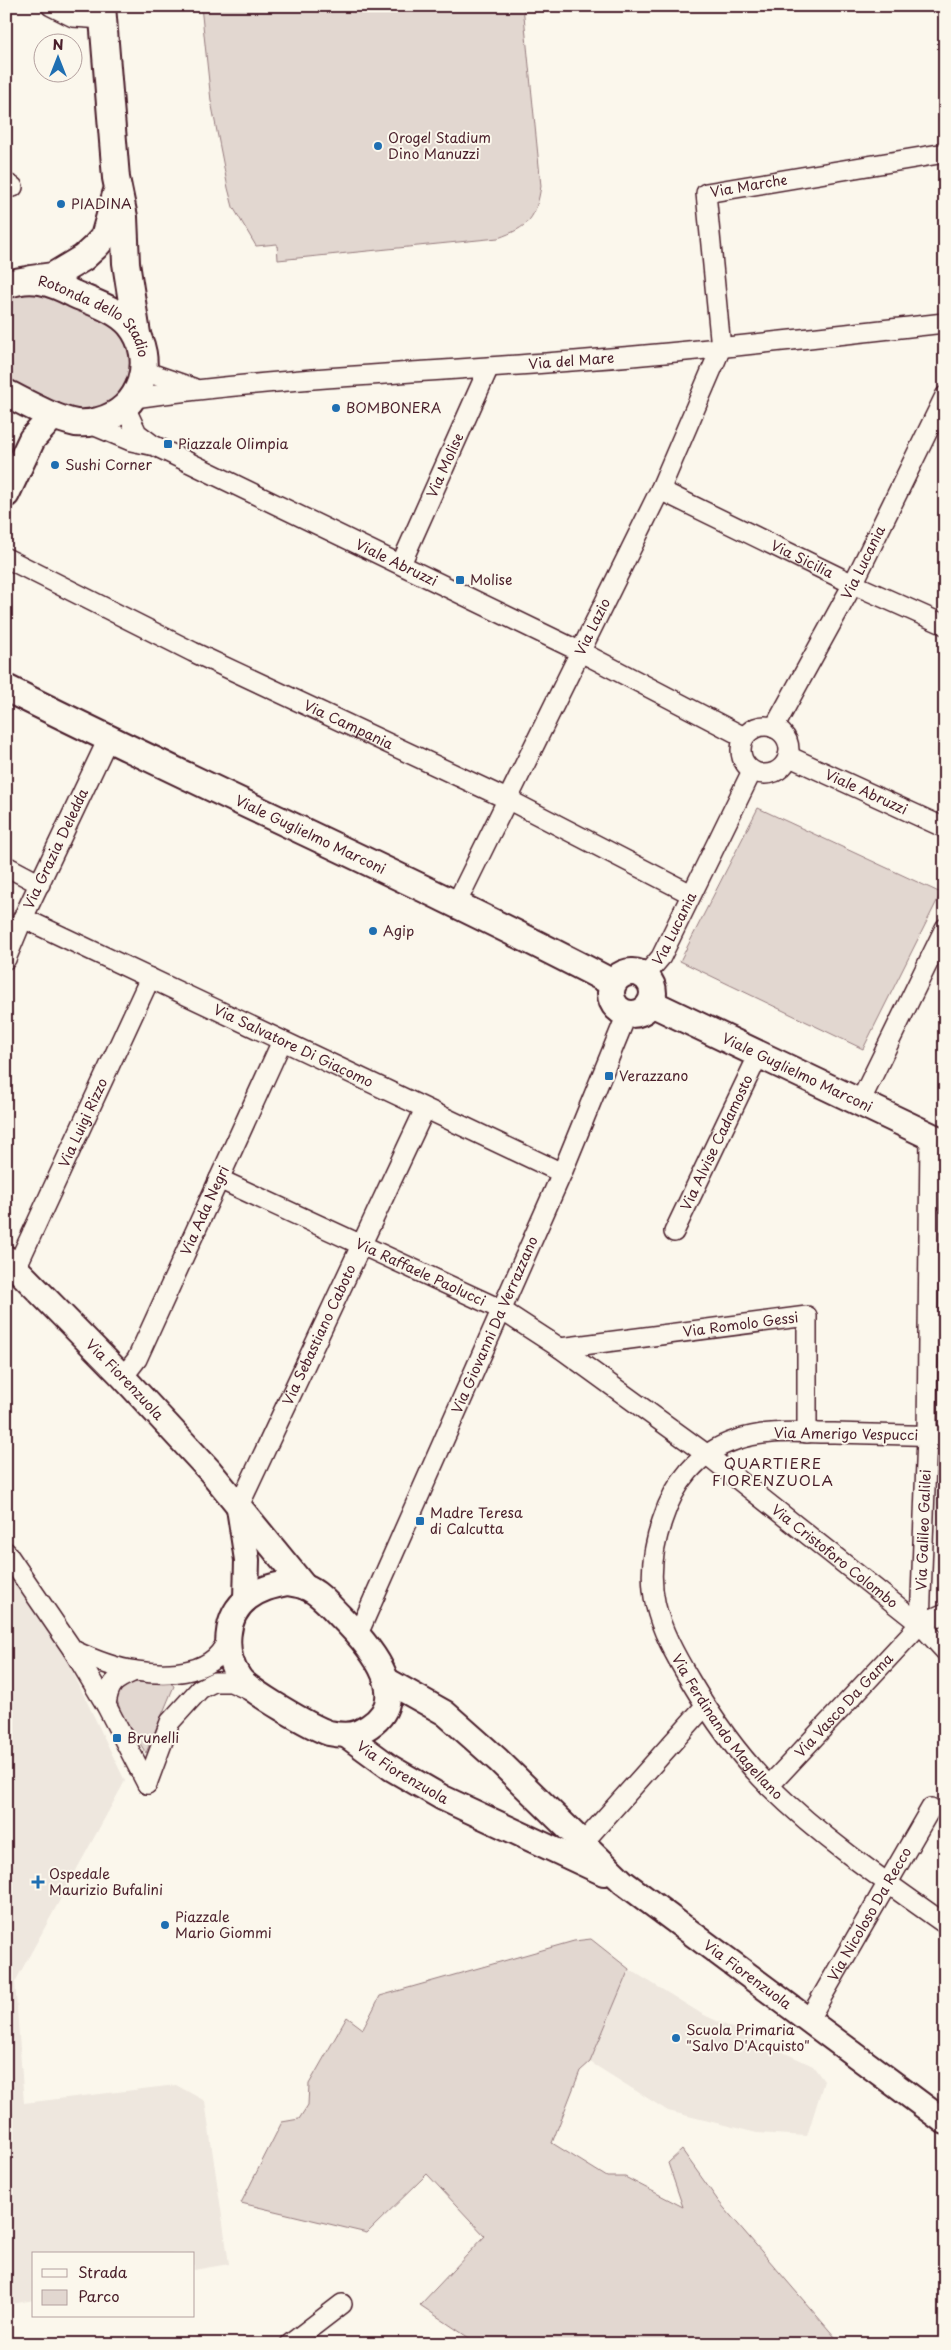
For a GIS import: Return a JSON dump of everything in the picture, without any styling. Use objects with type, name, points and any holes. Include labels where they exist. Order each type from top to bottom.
[{"type":"main road","points":[[103,12],[118,188],[124,217],[126,263],[137,334]]},
{"type":"main road","points":[[18,282],[53,276],[83,258],[95,247],[104,237],[118,188]]},
{"type":"main road","name":"Rotonda dello Stadio","points":[[18,282],[48,281],[117,314],[129,323],[137,334],[144,371],[141,385],[130,402]]},
{"type":"main road","points":[[6,393],[53,416],[76,423],[88,423],[111,418],[130,402]]},
{"type":"main road","points":[[6,494],[32,439],[53,416]]},
{"type":"main road","name":"Viale Guglielmo Marconi","points":[[6,688],[108,739],[456,904],[613,983]]},
{"type":"main road","points":[[630,972],[645,976],[653,988],[652,1003],[642,1013],[627,1014],[614,1005],[611,998],[613,983],[617,978],[630,972]]},
{"type":"main road","name":"Viale Guglielmo Marconi","points":[[652,1003],[937,1139]]},
{"type":"street","points":[[51,6],[73,17],[103,12]]},
{"type":"street","name":"Via Marche","points":[[721,348],[706,193],[945,153]]},
{"type":"street","name":"Via del Mare","points":[[130,402],[196,390],[721,348],[945,323]]},
{"type":"street","name":"Via Lazio","points":[[456,904],[660,490],[721,348]]},
{"type":"street","name":"Via Molise","points":[[401,564],[489,367]]},
{"type":"street","name":"Via del Mare","points":[[144,371],[196,390]]},
{"type":"street","name":"Via Lucania","points":[[774,728],[853,584],[945,396]]},
{"type":"street","name":"Viale Abruzzi","points":[[130,402],[137,433],[152,445],[581,652],[744,737]]},
{"type":"street","name":"Viale Abruzzi","points":[[88,423],[131,441],[152,445]]},
{"type":"street","name":"Via Sicilia","points":[[660,490],[853,584],[945,625]]},
{"type":"street","name":"Via Campania","points":[[6,558],[193,652],[508,800],[691,894]]},
{"type":"street","points":[[768,726],[774,728],[786,740],[788,756],[780,769],[774,772],[766,774],[752,771],[742,759],[740,752],[744,737],[755,728],[768,726]]},
{"type":"street","name":"Via Grazia Deledda","points":[[6,959],[23,918],[108,739]]},
{"type":"street","name":"Viale Abruzzi","points":[[788,756],[945,828]]},
{"type":"street","name":"Via Lucania","points":[[645,976],[661,957],[752,771]]},
{"type":"street","points":[[6,866],[40,884]]},
{"type":"street","name":"Via Salvatore Di Giacomo","points":[[23,918],[562,1173]]},
{"type":"street","points":[[860,1102],[945,928]]},
{"type":"street","name":"Via Luigi Rizzo","points":[[11,1263],[150,978]]},
{"type":"street","name":"Via Giovanni Da Verrazzano","points":[[358,1634],[500,1309],[562,1173],[627,1014]]},
{"type":"street","name":"Via Ada Negri","points":[[122,1377],[137,1359],[282,1041]]},
{"type":"street","name":"Via Alvise Cadamosto","points":[[674,1232],[759,1054]]},
{"type":"street","name":"Via Sebastiano Caboto","points":[[239,1506],[425,1109]]},
{"type":"street","name":"Via Galileo Galilei","points":[[920,1624],[936,1436],[937,1139]]},
{"type":"street","name":"Via Raffaele Paolucci","points":[[220,1179],[500,1309],[560,1348],[684,1438]]},
{"type":"street","name":"Via Fiorenzuola","points":[[11,1263],[210,1471],[305,1587]]},
{"type":"street","name":"Via Romolo Gessi","points":[[560,1348],[808,1316],[808,1433]]},
{"type":"street","name":"Via Amerigo Vespucci","points":[[710,1458],[739,1439],[760,1435],[808,1433],[936,1436]]},
{"type":"street","name":"Via Cristoforo Colombo","points":[[684,1438],[920,1624],[945,1651]]},
{"type":"street","name":"Via Ferdinando Magellano","points":[[710,1458],[666,1509],[660,1527],[651,1570],[658,1620],[667,1641],[705,1706],[735,1748],[769,1786],[827,1838],[945,1924]]},
{"type":"street","points":[[239,1506],[247,1560],[246,1599]]},
{"type":"street","points":[[6,1552],[73,1650],[106,1705],[147,1784],[184,1680],[189,1671]]},
{"type":"street","points":[[73,1650],[135,1671],[189,1671],[217,1658],[226,1646],[237,1612],[246,1599],[270,1586],[287,1583],[305,1587],[320,1596],[358,1634],[381,1664],[388,1681],[383,1713],[372,1725],[357,1733],[346,1735],[328,1732],[231,1682],[214,1682],[200,1689],[170,1722]]},
{"type":"street","points":[[920,1624],[945,1613]]},
{"type":"street","name":"Via Vasco Da Gama","points":[[769,1786],[920,1624]]},
{"type":"street","points":[[228,1636],[229,1659],[240,1679],[261,1696]]},
{"type":"street","points":[[106,1705],[108,1690],[116,1679],[135,1671]]},
{"type":"street","name":"Via Fiorenzuola","points":[[388,1681],[445,1713],[498,1760],[623,1882],[945,2122]]},
{"type":"street","points":[[582,1844],[705,1706]]},
{"type":"street","name":"Via Fiorenzuola","points":[[346,1735],[390,1768],[443,1798],[623,1882]]},
{"type":"street","name":"Via Nicoloso Da Recco","points":[[809,2019],[931,1808]]},
{"type":"street","points":[[290,2344],[342,2304]]},
{"type":"shaded area","name":"Ospedale Maurizio Bufalini","points":[[6,1570],[63,1652],[125,1781],[15,1982],[24,2103],[176,2085],[205,2101],[229,2264],[195,2270],[195,2252],[32,2252],[32,2300],[6,2305]]},
{"type":"shaded area","name":"Scuola Primaria \"Salvo D'Acquisto\"","points":[[629,1969],[702,2014],[813,2066],[824,2081],[807,2136],[757,2133],[668,2111],[590,2062]]},
{"type":"green space","name":"Orogel Stadium Dino Manuzzi","points":[[201,6],[523,6],[541,186],[537,206],[533,214],[517,230],[498,238],[278,260],[277,244],[256,246],[233,207],[211,101]]},
{"type":"green space","points":[[35,288],[125,328],[132,344],[130,387],[104,409],[69,412],[6,382],[6,293]]},
{"type":"green space","points":[[758,808],[941,893],[863,1049],[680,961]]},
{"type":"green space","points":[[125,1682],[169,1682],[174,1686],[146,1753],[122,1715],[114,1691]]},
{"type":"green space","points":[[591,1939],[629,1969],[590,2062],[580,2071],[552,2143],[607,2177],[625,2177],[683,2207],[668,2163],[682,2150],[719,2202],[841,2344],[478,2344],[420,2305],[485,2236],[427,2174],[367,2233],[241,2203],[282,2122],[299,2119],[308,2105],[309,2084],[347,2017],[363,2029],[380,1996],[574,1941]]},
{"type":"place","name":"Orogel Stadium Dino Manuzzi","points":[[378,146]]},
{"type":"place","name":"PIADINA","points":[[61,204]]},
{"type":"place","name":"BOMBONERA","points":[[336,408]]},
{"type":"place","name":"Piazzale Olimpia","points":[[168,444]]},
{"type":"place","name":"Sushi Corner","points":[[55,465]]},
{"type":"place","name":"Molise","points":[[460,580]]},
{"type":"place","name":"Agip","points":[[373,931]]},
{"type":"place","name":"Verazzano","points":[[609,1076]]},
{"type":"place","name":"Madre Teresa di Calcutta","points":[[420,1521]]},
{"type":"place","name":"Brunelli","points":[[117,1738]]},
{"type":"place","name":"Ospedale Maurizio Bufalini","points":[[38,1882]]},
{"type":"place","name":"Piazzale Mario Giommi","points":[[165,1925]]},
{"type":"place","name":"Scuola Primaria \"Salvo D'Acquisto\"","points":[[676,2038]]},
{"type":"district","name":"QUARTIERE FIORENZUOLA","points":[[773,1472]]}]
